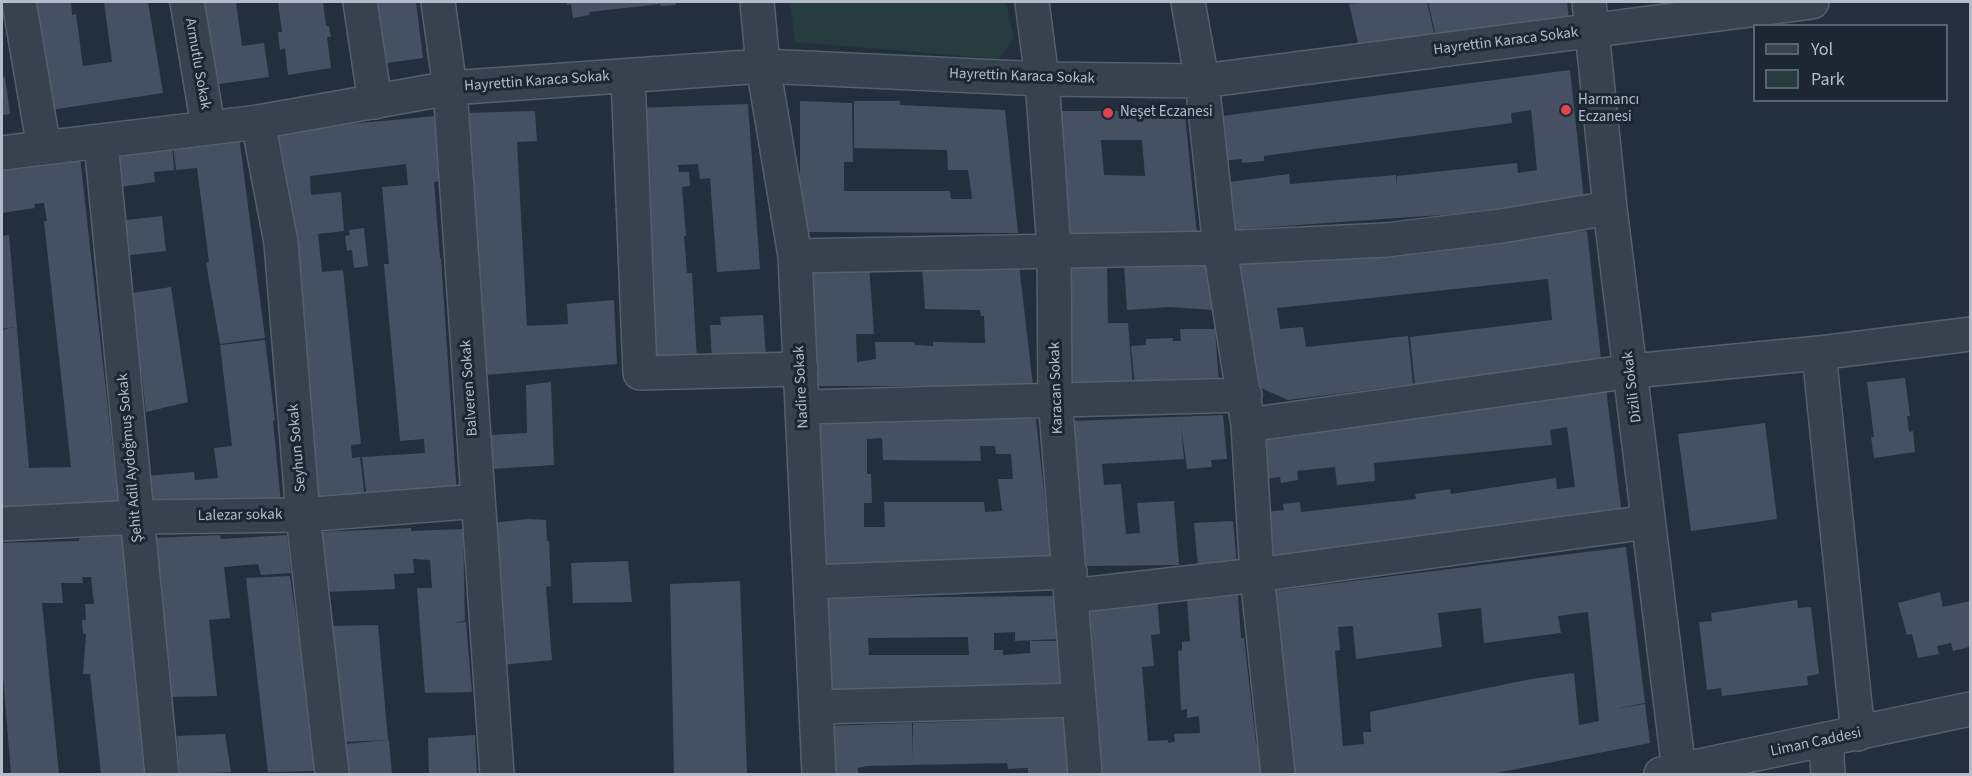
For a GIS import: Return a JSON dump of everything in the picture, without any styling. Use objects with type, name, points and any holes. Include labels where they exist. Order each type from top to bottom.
[{"type":"street","points":[[18,2],[44,148]]},
{"type":"street","name":"Armutlu Sokak","points":[[187,2],[208,126]]},
{"type":"street","points":[[360,2],[375,102]]},
{"type":"street","name":"Balveren Sokak","points":[[438,2],[450,87],[497,774]]},
{"type":"street","name":"Nadire Sokak","points":[[757,2],[763,66],[795,256],[804,407],[819,774]]},
{"type":"street","name":"Karacan Sokak","points":[[1032,2],[1042,79],[1054,249],[1055,398],[1085,774]]},
{"type":"street","points":[[1188,2],[1202,81],[1220,248],[1246,410],[1257,575],[1278,774]]},
{"type":"street","name":"Hayrettin Karaca Sokak","points":[[258,122],[450,87],[628,77],[763,66],[1042,79],[1202,81],[1590,16],[1812,2]]},
{"type":"street","name":"Dizili Sokak","points":[[1590,16],[1610,208],[1632,371],[1648,522],[1670,773]]},
{"type":"street","points":[[628,77],[640,373],[801,369]]},
{"type":"street","points":[[2,153],[101,142],[208,126],[258,122]]},
{"type":"street","name":"Seyhun Sokak","points":[[258,122],[280,243],[303,515],[332,774]]},
{"type":"street","name":"Şehit Adil Aydoğmuş Sokak","points":[[101,142],[162,774]]},
{"type":"street","points":[[795,256],[1054,249],[1220,248],[1386,240],[1501,226],[1610,208]]},
{"type":"street","points":[[804,407],[1055,398],[1246,410],[1820,353],[1971,334]]},
{"type":"street","points":[[1820,353],[1858,734]]},
{"type":"street","name":"Lalezar sokak","points":[[2,524],[136,517],[303,515],[478,501]]},
{"type":"street","points":[[811,582],[1070,584],[1257,575],[1648,522]]},
{"type":"street","points":[[816,707],[1079,700]]},
{"type":"street","name":"Liman Caddesi","points":[[1670,773],[1971,709]]},
{"type":"street","points":[[1826,740],[1828,774]]},
{"type":"green space","points":[[790,2],[1006,2],[1014,38],[999,59],[795,42]]},
{"type":"building","points":[[25,2],[71,2],[72,15],[76,14],[83,66],[112,62],[104,2],[148,2],[163,93],[44,111]]},
{"type":"building","points":[[192,2],[236,2],[242,46],[264,43],[269,77],[205,86]]},
{"type":"building","points":[[278,2],[323,2],[326,26],[329,26],[331,37],[327,37],[331,68],[288,75],[285,48],[280,50],[278,32],[282,32]]},
{"type":"building","points":[[362,2],[416,2],[423,58],[373,65]]},
{"type":"building","points":[[566,2],[675,2],[676,5],[661,6],[660,4],[589,12],[590,15],[573,18],[571,4],[567,5]]},
{"type":"building","points":[[1427,2],[1435,37],[1359,47],[1349,4]]},
{"type":"building","points":[[1428,2],[1567,2],[1569,19],[1436,37]]},
{"type":"building","points":[[1570,70],[1584,200],[1483,212],[1227,230],[1222,183],[1289,174],[1290,184],[1396,175],[1397,187],[1397,176],[1517,163],[1518,173],[1537,170],[1531,110],[1511,113],[1512,123],[1264,156],[1264,161],[1242,163],[1242,159],[1221,161],[1214,117]]},
{"type":"building","points":[[5,77],[10,114],[2,115],[2,78]]},
{"type":"building","points":[[800,101],[852,103],[853,162],[844,162],[844,191],[950,191],[951,199],[972,199],[968,170],[948,170],[947,150],[854,148],[854,101],[900,101],[900,105],[1005,110],[1018,233],[804,232],[800,183]]},
{"type":"building","points":[[748,104],[760,269],[717,272],[710,178],[700,179],[698,164],[678,165],[679,172],[689,172],[690,186],[682,187],[686,236],[684,236],[687,273],[692,273],[697,360],[647,362],[634,108]]},
{"type":"building","points":[[535,111],[537,141],[517,142],[527,326],[568,324],[567,304],[614,300],[617,364],[485,375],[466,113]]},
{"type":"building","points":[[1046,111],[1118,111],[1185,115],[1197,235],[1057,234]],"holes":[[[1101,140],[1142,140],[1145,176],[1104,175]]]},
{"type":"building","points":[[436,116],[441,181],[434,182],[457,497],[367,500],[362,457],[425,453],[424,439],[400,441],[384,264],[389,264],[382,187],[408,185],[406,164],[310,176],[311,195],[341,192],[344,231],[318,234],[322,272],[343,270],[361,444],[351,445],[352,458],[360,457],[365,500],[324,501],[312,490],[273,131]]},
{"type":"building","points":[[239,136],[265,338],[220,344],[206,263],[209,262],[197,168],[176,170],[173,144]]},
{"type":"building","points":[[172,143],[174,170],[154,172],[155,182],[113,188],[110,152]]},
{"type":"building","points":[[80,157],[119,508],[2,513],[2,330],[14,327],[2,329],[2,236],[9,235],[29,468],[71,467],[44,221],[47,221],[44,203],[34,204],[35,208],[2,213],[2,169]]},
{"type":"building","points":[[162,216],[166,251],[122,256],[118,221]]},
{"type":"building","points":[[364,228],[368,266],[354,268],[352,250],[347,251],[345,236],[350,235],[349,230]]},
{"type":"building","points":[[1587,231],[1601,359],[1415,384],[1410,337],[1552,320],[1548,279],[1277,308],[1280,329],[1303,327],[1306,347],[1408,336],[1413,384],[1288,400],[1254,385],[1240,262],[1523,236],[1523,240],[1530,240],[1530,235]]},
{"type":"building","points":[[807,262],[869,264],[874,334],[856,334],[857,362],[876,359],[875,342],[914,342],[915,345],[933,346],[933,342],[985,343],[984,316],[981,316],[980,310],[925,309],[922,265],[1019,265],[1033,386],[815,386]]},
{"type":"building","points":[[1061,264],[1107,264],[1108,323],[1128,323],[1133,387],[1069,389]]},
{"type":"building","points":[[1124,265],[1209,265],[1213,310],[1170,307],[1127,310]]},
{"type":"building","points":[[171,287],[188,402],[146,412],[141,369],[134,370],[126,294]]},
{"type":"building","points":[[763,315],[766,357],[712,359],[710,325],[721,325],[720,317]]},
{"type":"building","points":[[1180,329],[1215,329],[1219,382],[1135,387],[1131,346],[1146,345],[1146,339],[1173,338],[1173,341],[1181,341]]},
{"type":"building","points":[[265,340],[275,420],[273,421],[281,503],[148,507],[145,476],[194,472],[195,480],[218,478],[214,448],[232,446],[220,345]]},
{"type":"building","points":[[1905,378],[1910,416],[1907,416],[1909,432],[1913,431],[1915,452],[1874,458],[1871,437],[1874,437],[1867,382]]},
{"type":"building","points":[[551,382],[554,465],[492,469],[491,435],[527,433],[526,385]]},
{"type":"building","points":[[1606,389],[1622,515],[1270,561],[1265,512],[1284,510],[1283,504],[1300,502],[1301,512],[1416,499],[1415,494],[1450,489],[1451,494],[1556,478],[1557,489],[1575,487],[1567,427],[1550,430],[1552,445],[1374,463],[1375,481],[1337,485],[1335,467],[1297,471],[1298,480],[1281,483],[1280,477],[1262,479],[1257,431]]},
{"type":"building","points":[[818,415],[1036,419],[1052,566],[821,567]],"holes":[[[882,438],[883,460],[981,461],[980,446],[995,446],[996,454],[1011,454],[1013,479],[998,479],[1002,511],[985,512],[984,502],[884,502],[885,527],[864,527],[864,503],[872,503],[871,474],[867,474],[867,439]]]},
{"type":"building","points":[[1223,415],[1227,459],[1211,460],[1212,467],[1187,469],[1181,426],[1184,459],[1102,464],[1104,485],[1121,484],[1126,534],[1140,533],[1137,503],[1174,501],[1179,565],[1085,566],[1071,421]]},
{"type":"building","points":[[1765,423],[1777,519],[1691,531],[1678,434]]},
{"type":"building","points":[[528,519],[546,520],[551,586],[546,587],[552,660],[502,665],[490,523]]},
{"type":"building","points":[[1233,521],[1237,566],[1198,566],[1194,523]]},
{"type":"building","points":[[411,528],[411,531],[463,529],[465,621],[452,623],[466,622],[472,692],[425,693],[417,588],[432,588],[430,560],[413,559],[414,573],[394,574],[395,589],[325,592],[319,532]]},
{"type":"building","points":[[125,535],[148,774],[101,774],[90,674],[83,674],[86,634],[83,634],[82,620],[86,620],[85,604],[94,604],[91,577],[82,577],[83,583],[61,583],[63,603],[42,603],[59,774],[11,774],[2,665],[2,543],[79,541],[79,538]]},
{"type":"building","points":[[220,535],[221,539],[287,535],[291,573],[261,575],[258,564],[224,567],[230,618],[209,620],[217,696],[169,697],[152,538]]},
{"type":"building","points":[[1626,547],[1645,703],[1614,709],[1645,704],[1650,743],[1491,774],[1292,774],[1273,591]],"holes":[[[1481,608],[1484,643],[1561,633],[1558,616],[1588,612],[1599,721],[1579,725],[1574,673],[1531,679],[1370,712],[1371,732],[1363,732],[1364,744],[1343,746],[1335,651],[1340,650],[1338,627],[1353,626],[1356,659],[1442,647],[1438,613]]]},
{"type":"building","points":[[628,561],[632,602],[573,603],[571,563]]},
{"type":"building","points":[[290,576],[307,693],[314,771],[268,772],[246,578]]},
{"type":"building","points":[[740,581],[747,774],[674,774],[670,584]]},
{"type":"building","points":[[1940,592],[1943,607],[1970,601],[1969,647],[1953,651],[1951,643],[1937,646],[1939,654],[1918,658],[1912,634],[1907,635],[1898,603]]},
{"type":"building","points":[[1238,595],[1241,638],[1244,638],[1256,744],[1262,774],[1102,774],[1089,600],[1157,596],[1160,634],[1151,635],[1154,666],[1142,667],[1148,741],[1168,740],[1168,743],[1175,742],[1174,734],[1200,733],[1199,716],[1187,718],[1187,709],[1181,710],[1178,651],[1182,650],[1182,642],[1190,641],[1187,599]]},
{"type":"building","points":[[1055,596],[1059,639],[1015,641],[1015,632],[994,633],[994,650],[1003,650],[1003,655],[1030,653],[1030,641],[1059,641],[1064,689],[826,696],[822,598]],"holes":[[[968,637],[969,655],[869,655],[868,638]]]},
{"type":"building","points":[[1797,600],[1798,608],[1811,607],[1819,674],[1807,676],[1808,685],[1722,696],[1721,688],[1707,690],[1699,622],[1712,621],[1711,613]]},
{"type":"building","points":[[378,625],[388,740],[343,742],[330,626]]},
{"type":"building","points":[[1066,718],[1071,774],[1028,774],[1028,768],[1008,769],[1007,763],[867,766],[858,768],[858,774],[828,774],[825,726],[912,723],[913,759],[913,723]]},
{"type":"building","points":[[225,734],[231,772],[180,774],[177,736]]},
{"type":"building","points":[[475,735],[477,774],[429,774],[428,738]]},
{"type":"building","points":[[389,740],[392,774],[348,774],[344,744]]},
{"type":"place","name":"Harmancı Eczanesi","points":[[1566,110]]},
{"type":"place","name":"Neşet Eczanesi","points":[[1108,113]]}]
